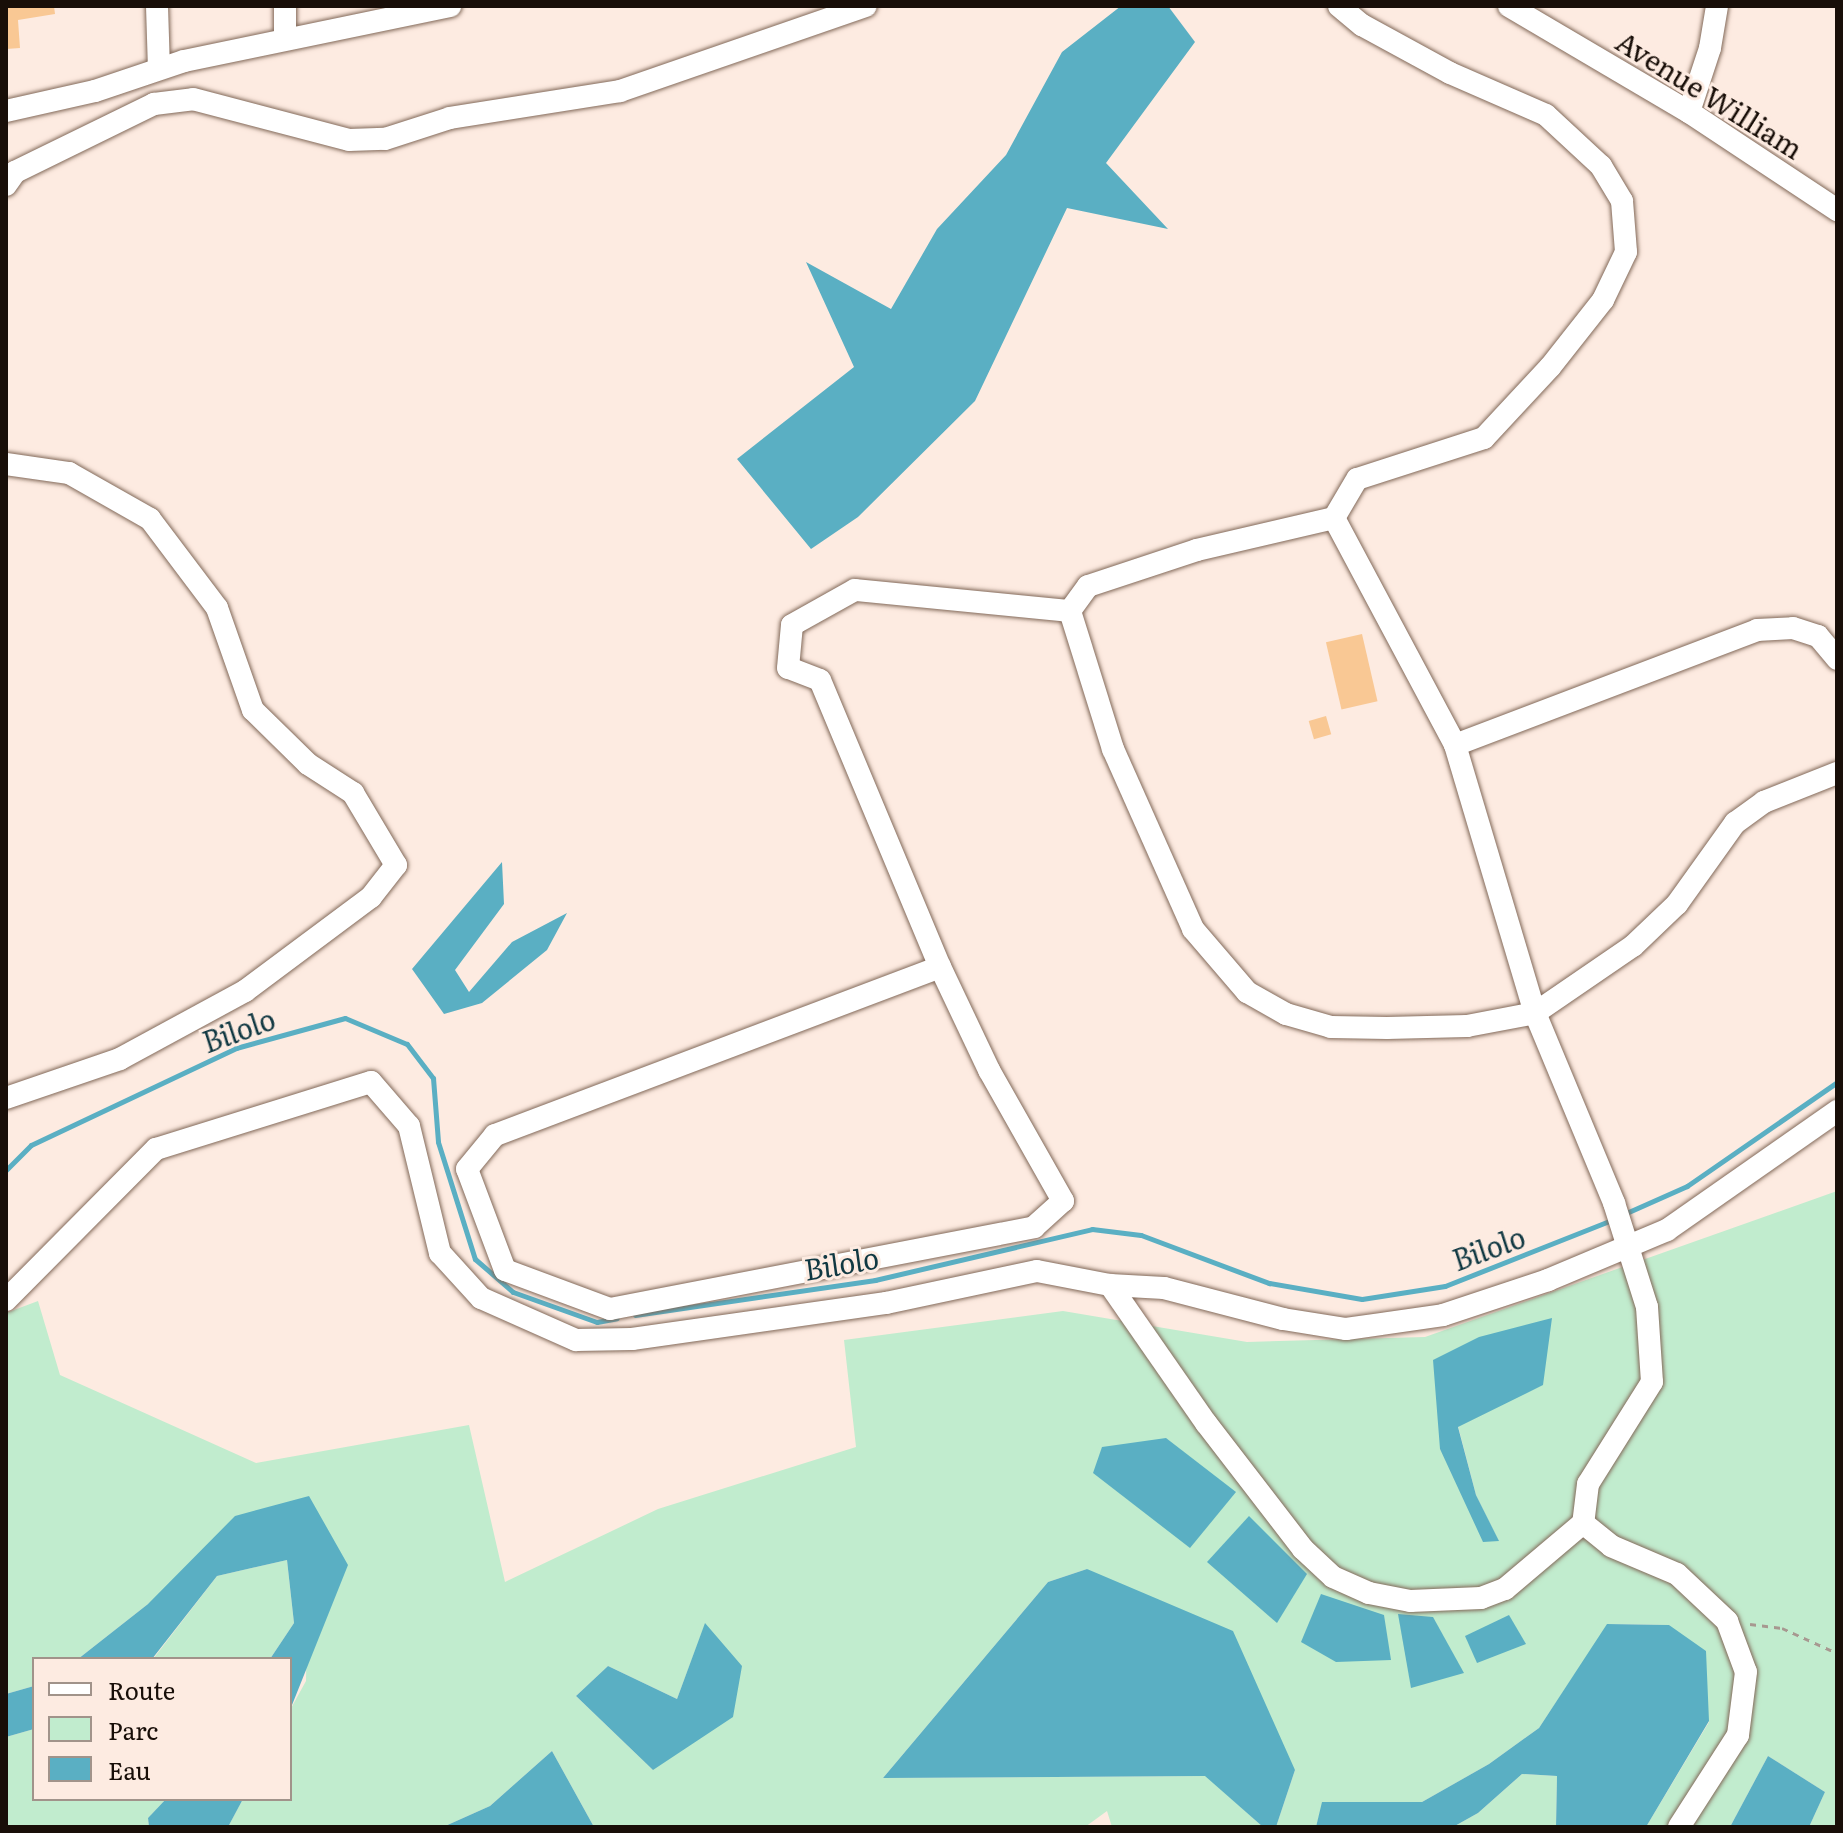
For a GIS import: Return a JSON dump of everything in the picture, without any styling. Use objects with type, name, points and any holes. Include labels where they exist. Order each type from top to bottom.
[{"type":"street","points":[[157,6],[159,68]]},
{"type":"street","points":[[285,6],[285,38]]},
{"type":"street","points":[[6,111],[95,91],[159,68],[285,38],[450,6]]},
{"type":"street","points":[[6,185],[15,172],[154,104],[193,99],[349,140],[385,139],[450,118],[620,91],[866,6]]},
{"type":"street","points":[[1070,611],[1088,586],[1197,550],[1334,518],[1357,479],[1484,438],[1603,300],[1626,252],[1622,201],[1601,166],[1546,115],[1450,73],[1362,25],[1339,6]]},
{"type":"street","name":"Avenue William","points":[[1509,6],[1689,112],[1837,210]]},
{"type":"street","points":[[1689,112],[1710,48],[1717,6]]},
{"type":"street","points":[[6,464],[69,473],[150,519],[217,608],[253,710],[308,764],[353,793],[396,865],[371,897],[245,991],[120,1059],[6,1098]]},
{"type":"street","points":[[1110,1285],[1216,1435],[1303,1549],[1333,1577],[1369,1593],[1410,1601],[1481,1598],[1505,1589],[1583,1523],[1588,1484],[1652,1382],[1647,1307],[1614,1203],[1535,1013],[1455,745],[1334,518]]},
{"type":"street","points":[[940,967],[495,1135],[467,1169],[505,1270],[610,1309],[1034,1227],[1063,1201],[989,1070],[940,967],[820,680],[788,668],[792,625],[855,590],[1070,611]]},
{"type":"street","points":[[1070,611],[1113,749],[1193,929],[1247,992],[1286,1014],[1331,1027],[1467,1026],[1535,1013],[1633,946],[1677,904],[1735,823],[1764,802],[1837,773]]},
{"type":"street","points":[[1455,745],[1757,630],[1793,628],[1818,636],[1837,659]]},
{"type":"street","points":[[6,1300],[156,1149],[371,1082],[409,1126],[440,1253],[481,1298],[576,1340],[632,1339],[886,1303],[1037,1271],[1110,1285],[1164,1288],[1283,1319],[1346,1329],[1443,1315],[1667,1230],[1837,1111]]},
{"type":"street","points":[[1583,1523],[1611,1546],[1677,1574],[1727,1621],[1746,1672],[1738,1735],[1679,1827]]},
{"type":"path","points":[[1727,1621],[1782,1628],[1837,1653]]},
{"type":"green space","points":[[1837,1191],[1837,1827],[1809,1827],[1825,1792],[1768,1756],[1730,1827],[1646,1827],[1709,1722],[1669,1625],[1608,1624],[1539,1728],[1489,1764],[1422,1802],[1323,1802],[1316,1827],[1276,1827],[1295,1770],[1087,1569],[1048,1582],[883,1778],[1206,1776],[1263,1827],[1112,1827],[1107,1811],[1085,1827],[594,1827],[552,1751],[490,1806],[443,1827],[228,1827],[242,1801],[292,1801],[292,1706],[306,1681],[309,1496],[148,1604],[81,1657],[32,1657],[32,1687],[6,1694],[6,1313],[38,1301],[60,1375],[256,1463],[469,1425],[505,1582],[658,1509],[856,1447],[844,1340],[1063,1311],[1247,1342],[1425,1337]],"holes":[[[1479,1337],[1542,1385],[1458,1426],[1476,1495],[1498,1540],[1440,1449]],[[705,1624],[653,1770],[576,1696],[608,1666],[677,1699]]]},
{"type":"green space","points":[[287,1560],[294,1623],[271,1657],[155,1657],[217,1576]]},
{"type":"green space","points":[[32,1730],[32,1801],[164,1801],[148,1818],[149,1827],[6,1827],[6,1737]]},
{"type":"green space","points":[[1522,1774],[1557,1776],[1556,1827],[1453,1827],[1478,1813]]},
{"type":"water","points":[[1121,6],[1168,6],[1195,42],[1106,163],[1168,229],[1067,208],[975,401],[858,517],[811,549],[737,459],[854,367],[806,262],[891,309],[937,229],[1006,155],[1062,52]]},
{"type":"water","points":[[502,862],[504,904],[455,970],[469,992],[512,942],[567,913],[547,950],[482,1003],[444,1014],[412,969]]},
{"type":"water","points":[[1552,1318],[1543,1385],[1458,1427],[1476,1495],[1499,1541],[1483,1542],[1440,1449],[1433,1360],[1479,1337]]},
{"type":"water","points":[[1166,1438],[1236,1492],[1190,1548],[1093,1473],[1102,1447]]},
{"type":"water","points":[[309,1496],[348,1565],[292,1705],[292,1657],[271,1657],[294,1623],[287,1560],[217,1576],[154,1657],[81,1657],[148,1604],[235,1516]]},
{"type":"water","points":[[1249,1516],[1307,1574],[1277,1623],[1207,1562]]},
{"type":"water","points":[[1087,1569],[1233,1631],[1295,1770],[1276,1827],[1263,1827],[1205,1776],[883,1778],[1048,1582]]},
{"type":"water","points":[[1321,1594],[1384,1615],[1391,1660],[1336,1662],[1301,1642]]},
{"type":"water","points":[[1398,1614],[1433,1617],[1464,1673],[1411,1688]]},
{"type":"water","points":[[1509,1615],[1526,1644],[1477,1663],[1465,1636]]},
{"type":"water","points":[[705,1623],[742,1666],[733,1717],[653,1770],[576,1696],[608,1666],[677,1699]]},
{"type":"water","points":[[1607,1624],[1669,1625],[1706,1651],[1709,1721],[1646,1827],[1556,1827],[1557,1776],[1522,1774],[1478,1813],[1453,1827],[1316,1827],[1322,1802],[1422,1802],[1489,1764],[1539,1728]]},
{"type":"water","points":[[32,1687],[32,1730],[6,1737],[6,1694]]},
{"type":"water","points":[[552,1751],[594,1827],[443,1827],[490,1806]]},
{"type":"water","points":[[1768,1756],[1825,1792],[1809,1827],[1730,1827]]},
{"type":"water","points":[[164,1801],[242,1801],[228,1827],[149,1827],[148,1818]]},
{"type":"building","points":[[6,6],[54,6],[55,14],[18,20],[20,48],[6,49]]},
{"type":"building","points":[[1362,634],[1378,701],[1341,710],[1326,642]]},
{"type":"building","points":[[1326,716],[1331,734],[1314,739],[1309,721]]},
{"type":"waterway","name":"Bilolo","points":[[6,1170],[31,1145],[236,1048],[345,1018],[407,1044],[433,1078],[438,1142],[475,1259],[513,1292],[597,1322],[617,1318]]},
{"type":"waterway","name":"Bilolo","points":[[1624,1214],[1687,1186],[1837,1082]]},
{"type":"waterway","name":"Bilolo","points":[[635,1315],[875,1280],[1092,1229],[1141,1235],[1269,1283],[1362,1299],[1445,1286],[1612,1220]]}]
